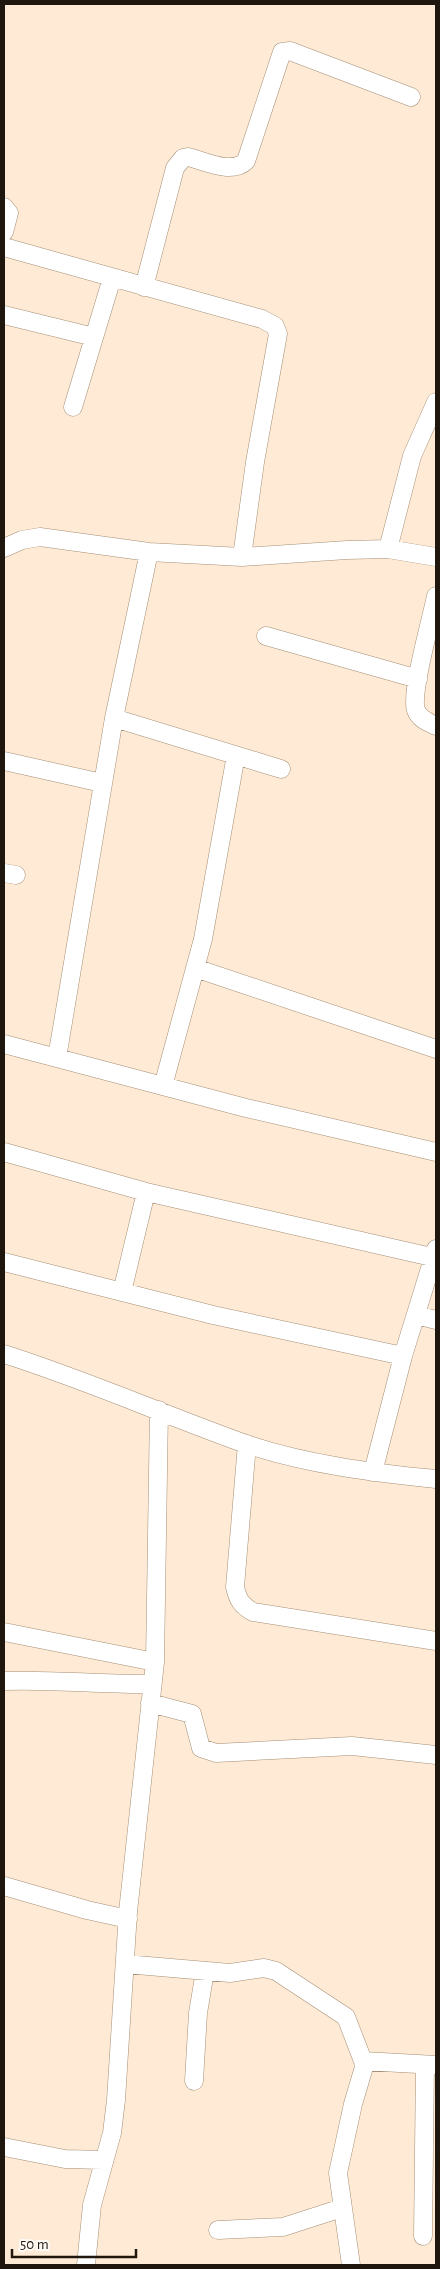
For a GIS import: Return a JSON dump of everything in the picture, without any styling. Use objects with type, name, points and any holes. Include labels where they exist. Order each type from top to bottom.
[{"type":"street","points":[[144,287],[178,162],[188,157],[231,168],[237,167],[246,161],[282,52],[290,51],[299,54],[412,98]]},
{"type":"street","points":[[4,207],[9,213],[4,232]]},
{"type":"street","points":[[4,247],[262,319],[275,326],[278,334],[255,462],[242,557]]},
{"type":"street","points":[[74,407],[112,278]]},
{"type":"street","points":[[4,315],[94,337]]},
{"type":"street","points":[[388,549],[412,456],[436,402]]},
{"type":"street","points":[[4,548],[22,540],[40,538],[148,552],[242,557],[388,549],[436,557]]},
{"type":"street","points":[[57,1058],[102,782],[148,552]]},
{"type":"street","points":[[436,596],[414,696],[415,708],[424,721],[436,726]]},
{"type":"street","points":[[266,636],[418,679]]},
{"type":"street","points":[[114,718],[282,769]]},
{"type":"street","points":[[164,1086],[203,939],[236,755]]},
{"type":"street","points":[[4,761],[102,782]]},
{"type":"street","points":[[195,968],[436,1049]]},
{"type":"street","points":[[4,1044],[246,1108],[436,1152]]},
{"type":"street","points":[[4,1152],[146,1192],[435,1255],[402,1356],[373,1472]]},
{"type":"street","points":[[122,1292],[146,1192]]},
{"type":"street","points":[[4,1262],[212,1315],[402,1356]]},
{"type":"street","points":[[416,1315],[436,1320]]},
{"type":"street","points":[[4,1354],[247,1444],[309,1460],[373,1472],[436,1479]]},
{"type":"street","points":[[86,2265],[92,2205],[112,2133],[116,2100],[128,1919],[155,1662],[159,1410]]},
{"type":"street","points":[[247,1444],[236,1587],[238,1599],[243,1606],[253,1612],[436,1641]]},
{"type":"street","points":[[4,1632],[155,1662]]},
{"type":"street","points":[[4,1681],[55,1680],[110,1685],[152,1684]]},
{"type":"street","points":[[150,1703],[192,1714],[201,1748],[216,1753],[352,1746],[436,1755]]},
{"type":"street","points":[[4,1886],[87,1910],[128,1919]]},
{"type":"street","points":[[125,1964],[230,1973],[264,1968],[282,1974],[346,2017],[364,2067],[353,2104],[338,2173],[351,2265]]},
{"type":"street","points":[[194,2081],[198,2014],[205,1970]]},
{"type":"street","points":[[363,2061],[431,2065],[423,2236]]},
{"type":"street","points":[[4,2147],[65,2159],[103,2160]]},
{"type":"street","points":[[218,2230],[282,2227],[342,2208]]}]
